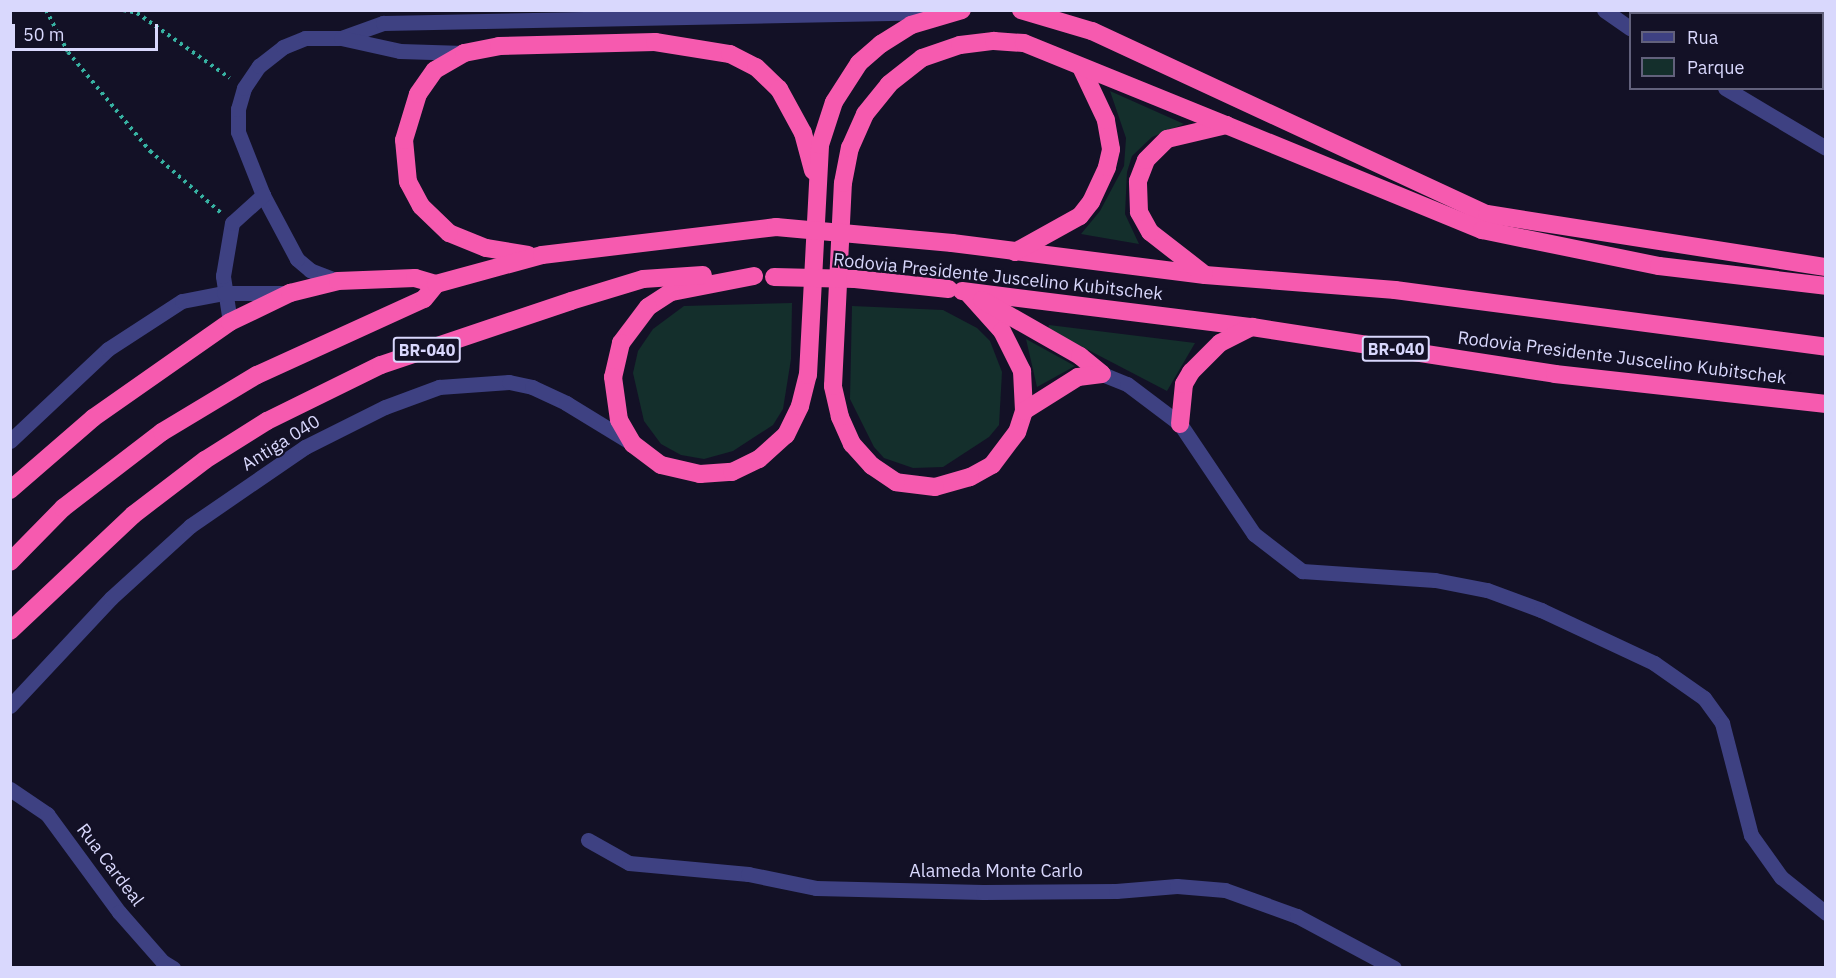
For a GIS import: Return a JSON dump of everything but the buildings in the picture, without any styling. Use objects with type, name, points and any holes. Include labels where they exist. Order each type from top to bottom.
[{"type":"highway","points":[[754,276],[671,292],[638,318],[621,343],[613,377],[616,413],[633,444],[661,465],[719,475],[759,459],[786,435],[798,413],[808,375],[817,187],[824,130],[848,76],[870,52],[897,33],[962,10]]},
{"type":"highway","points":[[1021,10],[1092,31],[1487,214],[1826,267]]},
{"type":"highway","points":[[967,292],[1014,350],[1022,371],[1024,411],[1017,432],[992,465],[947,485],[923,487],[896,482],[862,457],[845,432],[833,386],[843,183],[850,148],[865,114],[889,84],[922,57],[945,48],[994,41],[1039,46],[1081,67],[1482,230],[1659,266],[1826,286]]},
{"type":"highway","points":[[542,255],[486,248],[449,233],[421,206],[408,182],[404,140],[415,101],[435,70],[464,53],[499,46],[655,42],[730,54],[756,67],[788,101],[803,133],[817,187]]},
{"type":"highway","points":[[1016,252],[1080,216],[1092,202],[1104,175],[1111,149],[1106,120],[1081,67]]},
{"type":"highway","points":[[1206,275],[1150,232],[1139,212],[1137,192],[1146,160],[1157,146],[1176,134],[1226,125]]},
{"type":"highway","name":"Rodovia Presidente Juscelino Kubitschek","points":[[10,562],[63,508],[162,432],[257,375],[424,299],[436,284],[542,255],[776,227],[951,243],[1206,275],[1395,290],[1826,346]]},
{"type":"highway","name":"Rodovia Presidente Juscelino Kubitschek","points":[[10,631],[133,515],[205,459],[267,421],[381,365],[643,279],[754,276],[855,279],[1252,327],[1555,374],[1826,404]]},
{"type":"highway","points":[[10,490],[93,418],[230,321],[290,293],[338,281],[415,278],[436,284]]},
{"type":"highway","points":[[967,292],[1080,356],[1102,374]]},
{"type":"highway","points":[[1180,424],[1184,384],[1191,372],[1220,343],[1252,327]]},
{"type":"highway","points":[[1024,411],[1078,377],[1102,374]]},
{"type":"street","points":[[1604,10],[1629,27]]},
{"type":"street","points":[[341,38],[383,23],[957,11]]},
{"type":"street","points":[[338,281],[310,270],[297,260],[263,195],[238,132],[238,108],[244,88],[259,66],[283,47],[305,38],[341,38],[400,51],[464,53]]},
{"type":"street","points":[[1728,90],[1826,148]]},
{"type":"street","points":[[230,321],[223,276],[232,223],[263,195]]},
{"type":"street","points":[[10,441],[108,349],[182,301],[224,293],[290,293]]},
{"type":"street","points":[[1102,374],[1127,384],[1180,424],[1254,534],[1302,571],[1435,580],[1487,590],[1541,609],[1654,663],[1704,698],[1722,723],[1751,834],[1781,877],[1826,913]]},
{"type":"street","name":"Antiga 040","points":[[10,706],[111,598],[190,526],[305,447],[385,407],[439,387],[509,382],[566,403],[633,444]]},
{"type":"street","name":"Rua Cardeal","points":[[10,789],[47,814],[120,912],[163,962],[173,968]]},
{"type":"street","name":"Alameda Monte Carlo","points":[[588,840],[629,863],[748,874],[816,888],[994,892],[1116,891],[1178,886],[1225,890],[1297,916],[1394,968]]},
{"type":"path","points":[[46,10],[68,52],[150,151],[232,223]]},
{"type":"path","points":[[123,10],[137,13],[244,88]]},
{"type":"green space","points":[[1110,91],[1184,124],[1152,137],[1132,156],[1127,172],[1125,214],[1139,244],[1081,234],[1100,211],[1124,166],[1126,138]]},
{"type":"green space","points":[[792,303],[791,359],[783,409],[773,425],[733,451],[704,459],[681,455],[661,444],[644,421],[633,373],[638,351],[653,329],[684,306]]},
{"type":"green space","points":[[852,306],[943,310],[977,328],[990,341],[1002,372],[999,425],[989,437],[943,467],[913,468],[884,458],[874,447],[850,399]]},
{"type":"green space","points":[[1049,325],[1195,343],[1167,391],[1048,329]]},
{"type":"green space","points":[[1026,339],[1075,366],[1037,387]]}]
